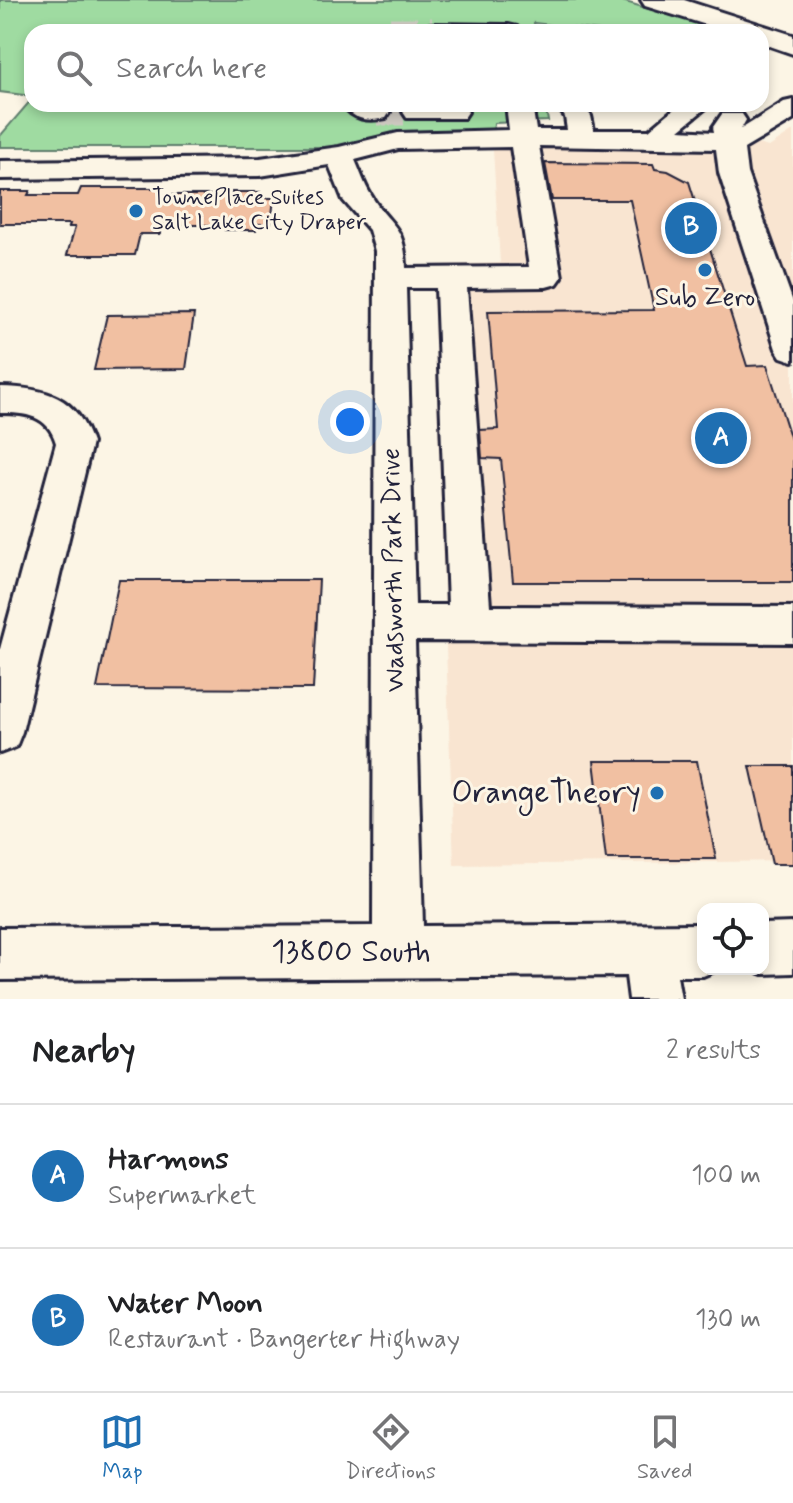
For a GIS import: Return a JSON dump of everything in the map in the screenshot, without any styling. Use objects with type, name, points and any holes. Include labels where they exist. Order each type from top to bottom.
[{"type":"main road","points":[[655,0],[731,24]]},
{"type":"main road","points":[[727,0],[793,22]]},
{"type":"main road","points":[[769,37],[793,45]]},
{"type":"street","points":[[416,112],[455,118],[524,138],[579,115],[656,138],[729,143],[748,140],[759,117],[793,143]]},
{"type":"street","points":[[391,278],[546,277],[520,112]]},
{"type":"street","points":[[656,138],[686,112]]},
{"type":"street","points":[[0,170],[260,167],[339,155],[398,141],[455,118]]},
{"type":"street","points":[[729,143],[733,173],[793,349]]},
{"type":"street","name":"Wadsworth Park Drive","points":[[339,155],[358,200],[383,228],[389,240],[398,952]]},
{"type":"street","points":[[451,278],[470,624]]},
{"type":"street","points":[[0,400],[46,405],[64,420],[74,443],[0,732]]},
{"type":"street","points":[[395,623],[793,625]]},
{"type":"street","points":[[769,949],[793,948]]},
{"type":"street","name":"13800 South","points":[[0,954],[398,952],[652,975],[697,953]]},
{"type":"shaded area","points":[[793,131],[793,861],[454,865],[432,265],[500,263],[492,134],[708,132],[769,147]]},
{"type":"green space","points":[[0,0],[619,0],[699,24],[24,24],[24,95],[0,92]]},
{"type":"green space","points":[[24,108],[24,112],[546,112],[548,121],[494,123],[493,131],[487,133],[328,147],[0,147],[0,136]]},
{"type":"building","points":[[545,163],[653,164],[655,169],[668,171],[689,182],[747,366],[767,365],[793,446],[793,582],[513,582],[501,459],[482,458],[480,430],[498,429],[488,311],[654,310],[630,200],[552,200]]},
{"type":"building","name":"TownePlace Suites Salt Lake City Draper","points":[[81,188],[161,188],[160,195],[260,192],[259,198],[274,198],[271,224],[257,224],[256,230],[225,230],[226,225],[162,225],[160,234],[140,234],[135,255],[67,255],[75,227],[69,227],[70,224],[0,224],[0,191],[30,191],[28,195],[78,195]]},
{"type":"building","points":[[194,314],[186,369],[94,370],[107,315]]},
{"type":"building","points":[[119,580],[319,580],[313,689],[97,688]]},
{"type":"building","points":[[594,761],[697,761],[716,859],[606,859]]},
{"type":"building","points":[[750,766],[793,766],[793,864],[772,864]]},
{"type":"tunnel","points":[[377,112],[416,112]]},
{"type":"place","name":"TownePlace Suites Salt Lake City Draper","points":[[136,211]]},
{"type":"place","name":"Water Moon","points":[[691,228]]},
{"type":"place","name":"Sub Zero","points":[[705,270]]},
{"type":"place","name":"Harmons","points":[[721,438]]},
{"type":"place","name":"OrangeTheory","points":[[657,793]]}]
